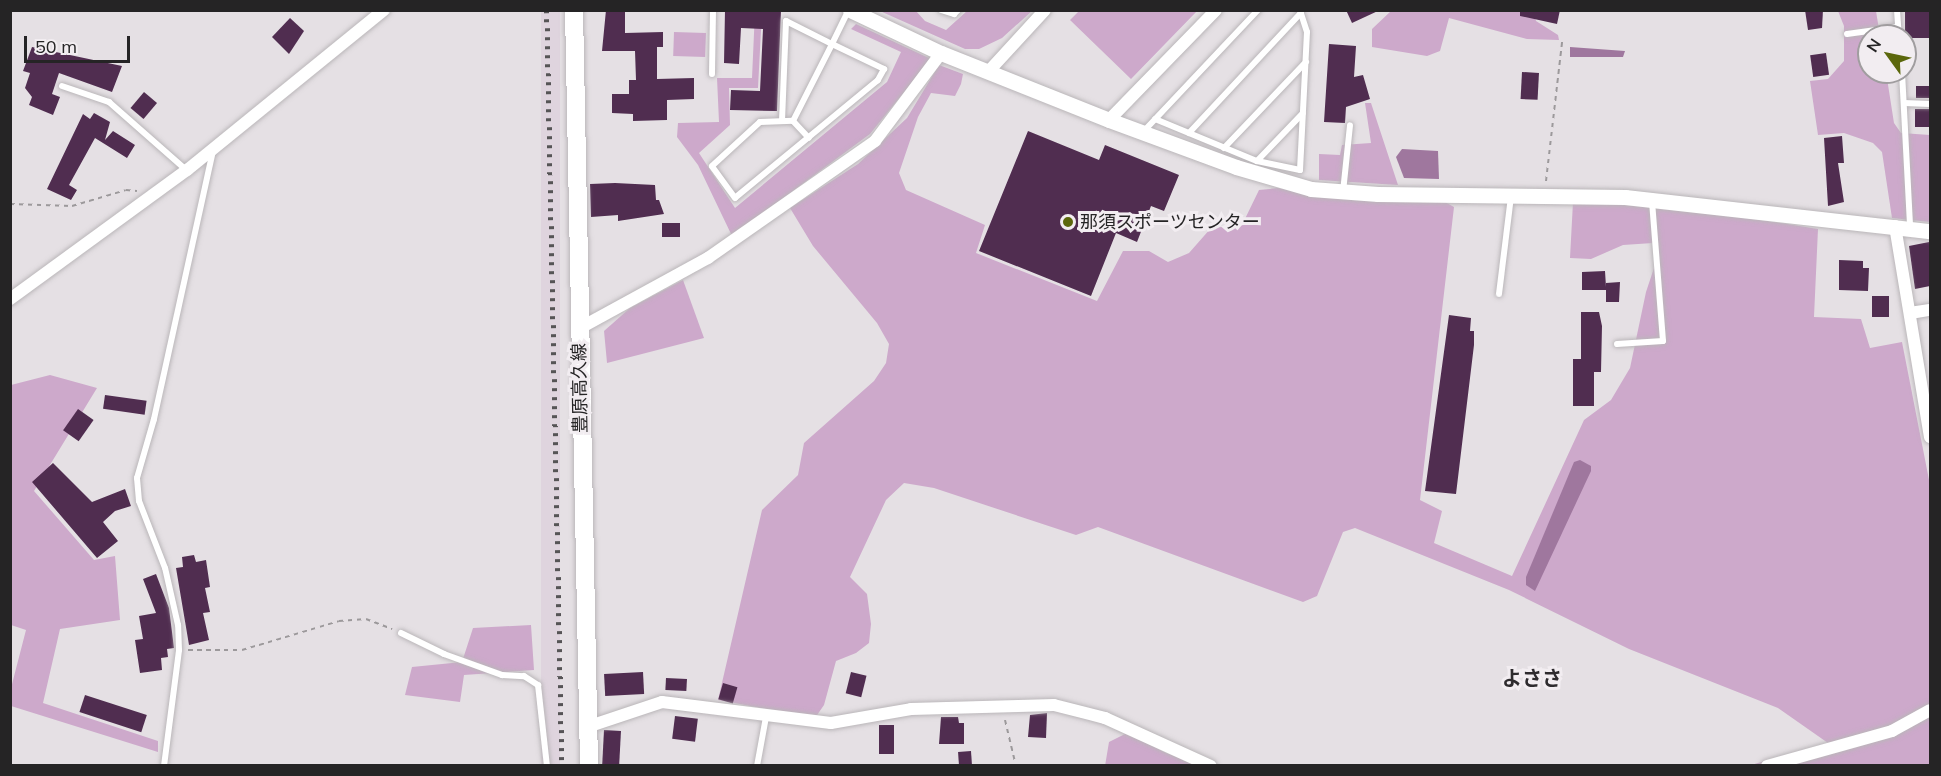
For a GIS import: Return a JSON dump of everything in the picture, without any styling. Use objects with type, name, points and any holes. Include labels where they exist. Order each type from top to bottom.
[{"type":"main road","name":"豊原高久線","points":[[574,10],[588,765]]},
{"type":"street","points":[[10,299],[213,150],[384,10]]},
{"type":"street","points":[[849,10],[988,72],[1109,120],[1270,179],[1343,193],[1545,195],[1652,199],[1930,231]]},
{"type":"street","points":[[1109,120],[1216,10]]},
{"type":"street","points":[[988,72],[1042,12]]},
{"type":"street","points":[[580,328],[708,258],[875,141],[941,53]]},
{"type":"street","points":[[1903,227],[1910,314],[1928,406],[1930,437]]},
{"type":"street","points":[[1910,314],[1930,310]]},
{"type":"street","points":[[587,727],[662,702],[766,717],[831,723],[911,710],[1054,705],[1081,710],[1182,759],[1211,765]]},
{"type":"street","points":[[1767,765],[1892,731],[1930,710]]},
{"type":"lane","points":[[712,74],[713,10]]},
{"type":"lane","points":[[793,121],[849,10]]},
{"type":"lane","points":[[941,10],[954,14],[958,10]]},
{"type":"lane","points":[[1142,132],[1258,10]]},
{"type":"lane","points":[[1155,119],[1224,148],[1257,161],[1300,170],[1308,32],[1300,12],[1189,133]]},
{"type":"lane","points":[[782,121],[786,21],[884,69],[878,80],[809,138],[735,198],[712,166],[760,122],[793,121],[809,138]]},
{"type":"lane","points":[[1847,34],[1857,33]]},
{"type":"lane","points":[[1224,148],[1306,62]]},
{"type":"lane","points":[[1903,84],[1903,227]]},
{"type":"lane","points":[[62,86],[109,102],[187,170]]},
{"type":"lane","points":[[1904,103],[1930,104]]},
{"type":"lane","points":[[1257,161],[1303,113]]},
{"type":"lane","points":[[1343,193],[1350,126]]},
{"type":"lane","points":[[164,765],[179,650],[171,590],[142,511],[137,478],[154,419],[213,150]]},
{"type":"lane","points":[[1499,294],[1511,195]]},
{"type":"lane","points":[[1617,344],[1662,341],[1652,199]]},
{"type":"lane","points":[[401,633],[444,654],[502,675],[524,676],[538,685],[547,765]]},
{"type":"lane","points":[[757,765],[766,717]]},
{"type":"path","points":[[1545,195],[1562,42]]},
{"type":"path","points":[[10,204],[72,206],[126,190],[135,190],[149,199]]},
{"type":"path","points":[[179,650],[242,650],[339,621],[366,619],[401,633]]},
{"type":"path","points":[[999,706],[1009,730],[1016,765]]},
{"type":"shaded area","points":[[541,11],[560,11],[560,765],[541,765]]},
{"type":"shaded area","points":[[755,11],[762,11],[758,88],[729,88],[730,125],[699,153],[735,208],[887,82],[901,52],[851,29],[856,24],[931,59],[870,134],[732,236],[698,165],[677,137],[678,123],[719,122],[717,78],[752,78]]},
{"type":"shaded area","points":[[880,11],[916,11],[925,21],[946,30],[967,11],[1032,11],[1002,38],[979,49],[965,49]]},
{"type":"shaded area","points":[[1079,11],[1197,11],[1131,79],[1070,20]]},
{"type":"shaded area","points":[[1391,11],[1533,11],[1536,21],[1558,35],[1559,40],[1527,39],[1449,18],[1440,51],[1427,56],[1372,47],[1372,29]]},
{"type":"shaded area","points":[[1838,11],[1876,11],[1878,24],[1857,24],[1857,84],[1888,84],[1894,123],[1901,133],[1930,135],[1930,222],[1892,218],[1882,152],[1873,143],[1844,133],[1818,135],[1810,81],[1828,79],[1844,61],[1844,26]]},
{"type":"shaded area","points":[[674,32],[706,33],[705,57],[673,56]]},
{"type":"shaded area","points":[[1570,47],[1625,51],[1623,57],[1570,57]]},
{"type":"shaded area","points":[[939,65],[963,74],[961,84],[955,96],[931,93],[918,117],[899,173],[906,190],[985,225],[976,253],[1097,301],[1123,251],[1149,251],[1168,262],[1189,253],[1211,228],[1242,225],[1259,190],[1278,188],[1309,195],[1445,202],[1454,207],[1420,500],[1442,511],[1434,543],[1512,576],[1584,420],[1611,400],[1630,368],[1646,292],[1657,259],[1653,243],[1623,245],[1591,259],[1570,258],[1573,202],[1699,210],[1818,229],[1814,317],[1861,319],[1870,348],[1902,342],[1930,485],[1930,765],[1751,765],[1828,743],[1778,708],[1629,649],[1509,590],[1355,528],[1343,532],[1317,596],[1303,602],[1098,527],[1076,535],[934,488],[904,483],[886,500],[850,577],[867,594],[871,624],[869,643],[856,653],[836,661],[824,705],[815,718],[718,700],[762,510],[798,475],[804,443],[874,381],[886,363],[889,344],[877,323],[813,246],[790,208],[858,164],[907,118]]},
{"type":"shaded area","points":[[1365,103],[1371,103],[1398,185],[1319,180],[1319,154],[1340,155],[1342,145],[1371,143]]},
{"type":"shaded area","points":[[1402,149],[1438,151],[1439,179],[1404,178],[1396,157]]},
{"type":"shaded area","points":[[683,280],[704,338],[607,363],[604,331],[630,308]]},
{"type":"shaded area","points":[[50,375],[97,388],[34,491],[94,560],[115,556],[120,620],[60,629],[43,703],[158,741],[158,752],[11,706],[11,688],[26,630],[11,625],[11,385]]},
{"type":"shaded area","points":[[1580,460],[1591,466],[1591,471],[1535,591],[1526,585],[1526,577],[1574,462]]},
{"type":"shaded area","points":[[531,625],[534,670],[464,675],[460,702],[405,695],[412,667],[462,662],[473,628]]},
{"type":"shaded area","points":[[1127,733],[1166,753],[1202,766],[1105,766],[1109,742]]},
{"type":"building","points":[[606,10],[625,10],[625,33],[663,32],[663,47],[657,47],[657,79],[694,78],[694,99],[667,100],[667,120],[633,121],[633,114],[612,113],[612,94],[629,94],[629,80],[636,80],[635,51],[602,51]]},
{"type":"building","points":[[725,10],[781,10],[777,111],[730,110],[731,90],[760,91],[763,29],[741,28],[739,64],[724,63]]},
{"type":"building","points":[[1346,10],[1380,10],[1352,23]]},
{"type":"building","points":[[1520,10],[1560,10],[1557,24],[1520,16]]},
{"type":"building","points":[[1805,10],[1823,10],[1822,28],[1808,30]]},
{"type":"building","points":[[1905,12],[1930,12],[1930,38],[1917,38],[1917,24],[1905,24]]},
{"type":"building","points":[[290,18],[304,31],[289,54],[272,37]]},
{"type":"building","points":[[1329,44],[1356,46],[1354,77],[1363,75],[1370,99],[1346,107],[1345,123],[1324,122]]},
{"type":"building","points":[[32,47],[122,66],[112,92],[59,73],[52,94],[60,97],[53,115],[29,105],[32,97],[25,88],[30,73],[23,71]]},
{"type":"building","points":[[1826,53],[1829,75],[1813,77],[1810,55]]},
{"type":"building","points":[[1522,72],[1539,73],[1538,100],[1521,99]]},
{"type":"building","points":[[1916,86],[1930,86],[1930,98],[1916,98]]},
{"type":"building","points":[[144,92],[157,103],[144,119],[131,108]]},
{"type":"building","points":[[1915,109],[1930,109],[1930,127],[1915,127]]},
{"type":"building","points":[[94,113],[110,122],[105,140],[113,131],[135,145],[127,158],[95,138],[69,185],[77,190],[71,200],[47,189],[83,114],[90,119]]},
{"type":"building","name":"那須スポーツセンター","points":[[1028,131],[1099,160],[1105,145],[1179,175],[1164,211],[1151,206],[1137,242],[1116,233],[1091,296],[979,251]]},
{"type":"building","points":[[1842,136],[1844,163],[1838,163],[1844,202],[1828,206],[1824,138]]},
{"type":"building","points":[[590,184],[655,185],[656,200],[659,200],[664,214],[618,221],[618,215],[591,217]]},
{"type":"building","points":[[662,223],[680,223],[680,237],[662,237]]},
{"type":"building","points":[[1929,242],[1930,286],[1915,289],[1909,246]]},
{"type":"building","points":[[1839,260],[1863,261],[1863,268],[1869,268],[1868,291],[1839,290]]},
{"type":"building","points":[[1605,271],[1606,287],[1606,283],[1620,282],[1619,302],[1606,302],[1606,290],[1582,290],[1582,272]]},
{"type":"building","points":[[1872,296],[1889,296],[1889,317],[1872,317]]},
{"type":"building","points":[[1581,312],[1599,312],[1602,326],[1601,372],[1594,372],[1594,406],[1573,406],[1573,359],[1581,359]]},
{"type":"building","points":[[1449,315],[1471,318],[1470,331],[1474,331],[1456,494],[1425,491]]},
{"type":"building","points":[[105,395],[147,401],[145,415],[103,409]]},
{"type":"building","points":[[78,409],[94,420],[79,441],[63,430]]},
{"type":"building","points":[[53,463],[92,502],[125,489],[131,506],[115,511],[103,522],[118,541],[97,558],[32,482]]},
{"type":"building","points":[[194,555],[196,562],[206,560],[210,587],[205,588],[210,612],[203,613],[209,640],[189,645],[176,568],[183,567],[182,557]]},
{"type":"building","points":[[156,574],[169,608],[174,648],[167,649],[168,657],[161,658],[162,670],[140,673],[135,640],[143,639],[139,616],[156,613],[143,579]]},
{"type":"building","points":[[643,672],[644,694],[605,696],[604,674]]},
{"type":"building","points":[[851,672],[867,676],[861,697],[846,693]]},
{"type":"building","points":[[666,678],[687,679],[686,691],[665,690]]},
{"type":"building","points":[[723,683],[737,687],[733,703],[718,699]]},
{"type":"building","points":[[85,695],[147,715],[141,732],[79,712]]},
{"type":"building","points":[[1047,713],[1046,738],[1028,737],[1030,715]]},
{"type":"building","points":[[675,716],[698,719],[695,742],[672,739]]},
{"type":"building","points":[[941,717],[958,717],[959,723],[964,723],[964,744],[939,744]]},
{"type":"building","points":[[879,725],[894,725],[894,754],[879,754]]},
{"type":"building","points":[[604,730],[621,731],[619,766],[602,765]]},
{"type":"building","points":[[971,751],[972,765],[959,766],[958,752]]},
{"type":"railway","points":[[547,10],[562,766]]},
{"type":"place","name":"那須スポーツセンター","points":[[1068,222]]},
{"type":"district","name":"よささ","points":[[1532,677]]}]
